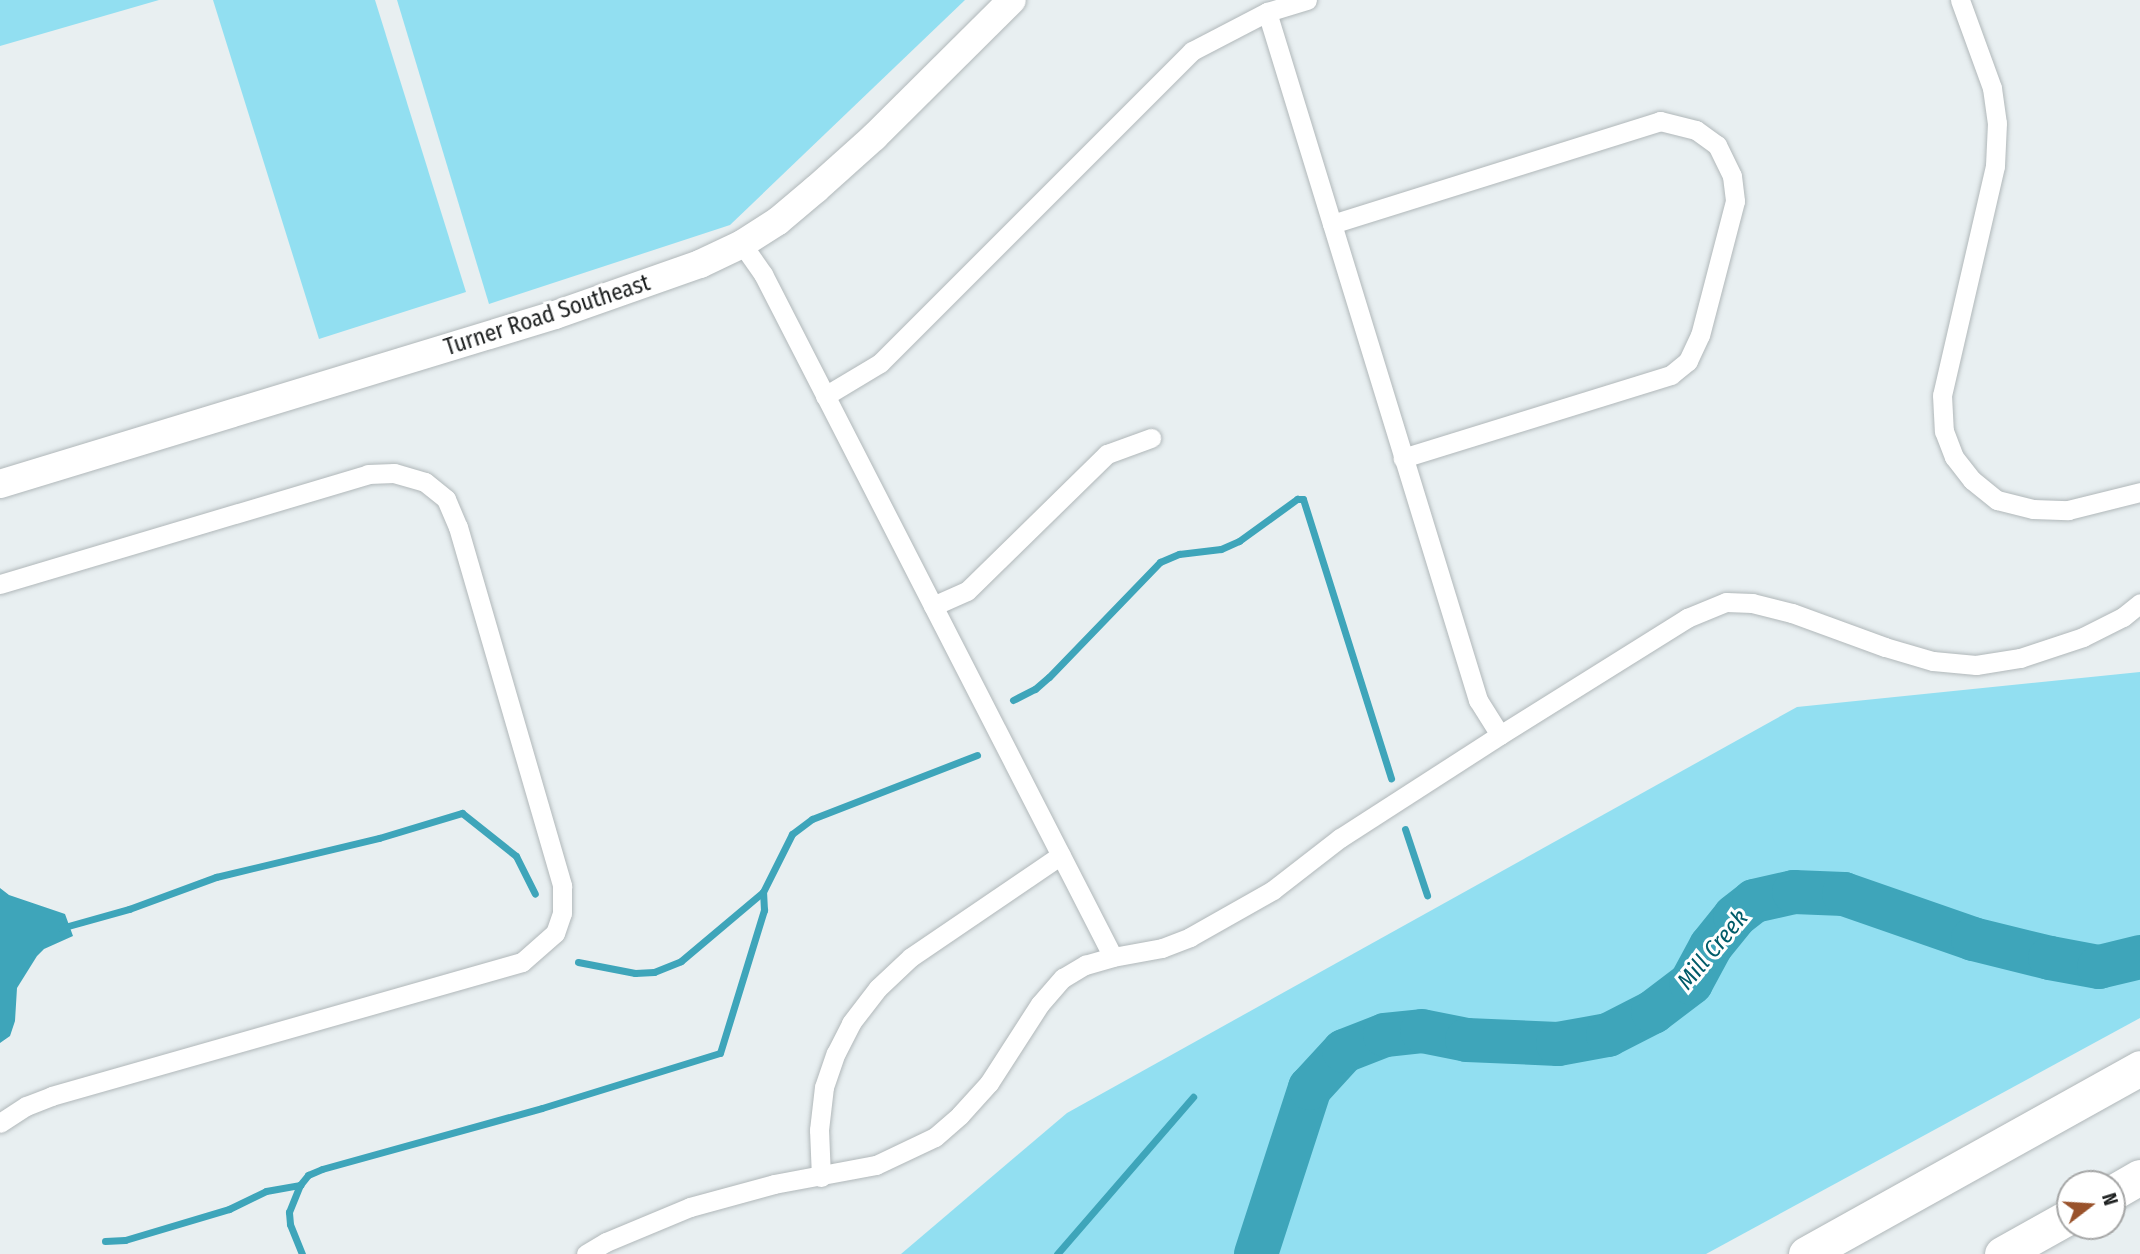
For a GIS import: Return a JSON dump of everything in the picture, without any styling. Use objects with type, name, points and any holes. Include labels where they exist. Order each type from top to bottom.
[{"type":"highway","points":[[1806,1254],[2140,1068]]},
{"type":"highway","points":[[2002,1254],[2056,1224]]},
{"type":"main road","name":"Turner Road Southeast","points":[[0,484],[601,300],[700,264],[742,244],[778,221],[874,137],[1012,0]]},
{"type":"street","points":[[825,396],[880,363],[1192,51],[1267,12],[1307,0]]},
{"type":"street","points":[[1960,0],[1992,88],[1997,123],[1995,166],[1942,396],[1944,431],[1954,457],[1972,480],[1997,500],[2033,509],[2068,510],[2140,492]]},
{"type":"street","points":[[1267,12],[1478,700],[1500,735]]},
{"type":"street","points":[[1332,224],[1660,121],[1696,130],[1717,145],[1732,176],[1735,201],[1700,335],[1688,361],[1671,375],[1403,458]]},
{"type":"street","points":[[742,244],[763,274],[1113,957]]},
{"type":"street","points":[[933,606],[967,591],[1107,454],[1151,438]]},
{"type":"street","points":[[0,584],[368,474],[394,473],[425,482],[446,499],[458,527],[562,886],[562,913],[555,933],[522,962],[52,1096],[26,1106],[0,1123]]},
{"type":"street","points":[[586,1254],[606,1242],[690,1207],[774,1184],[876,1165],[935,1137],[960,1115],[989,1083],[1041,1004],[1063,978],[1085,965],[1162,948],[1190,937],[1262,896],[1340,838],[1687,618],[1726,602],[1752,603],[1792,613],[1885,647],[1933,661],[1976,665],[2020,658],[2083,637],[2123,617],[2140,603]]},
{"type":"street","points":[[821,1177],[819,1130],[824,1087],[836,1053],[851,1023],[878,988],[911,957],[1061,855]]},
{"type":"shaded area","points":[[0,0],[159,0],[0,46]]},
{"type":"shaded area","points":[[213,0],[375,0],[466,292],[319,339]]},
{"type":"shaded area","points":[[397,0],[965,0],[730,225],[489,304]]},
{"type":"shaded area","points":[[2140,672],[2140,1018],[1706,1254],[901,1254],[1067,1113],[1797,707]]},
{"type":"shaded area","points":[[0,888],[9,895],[65,914],[73,936],[44,949],[37,956],[17,988],[15,1021],[10,1036],[0,1043]]},
{"type":"waterway","points":[[1013,700],[1035,689],[1049,677],[1160,562],[1179,554],[1221,549],[1239,541],[1297,499],[1303,499],[1391,778]]},
{"type":"waterway","points":[[578,962],[635,973],[654,972],[681,961],[763,892],[792,834],[812,819],[977,755]]},
{"type":"waterway","points":[[61,928],[129,909],[216,877],[379,838],[462,813],[516,856],[535,894]]},
{"type":"waterway","points":[[1405,829],[1427,895]]},
{"type":"waterway","points":[[302,1254],[290,1224],[289,1212],[300,1185],[308,1175],[542,1108],[720,1053],[764,910],[763,892]]},
{"type":"waterway","name":"Mill Creek","points":[[1256,1254],[1310,1088],[1344,1051],[1385,1035],[1422,1031],[1467,1040],[1558,1044],[1608,1035],[1653,1012],[1691,983],[1711,946],[1735,916],[1754,901],[1794,892],[1844,894],[1973,939],[2050,958],[2099,967],[2140,957]]},
{"type":"waterway","points":[[1057,1254],[1193,1097]]},
{"type":"waterway","points":[[105,1241],[125,1240],[229,1209],[266,1191],[300,1185]]}]
